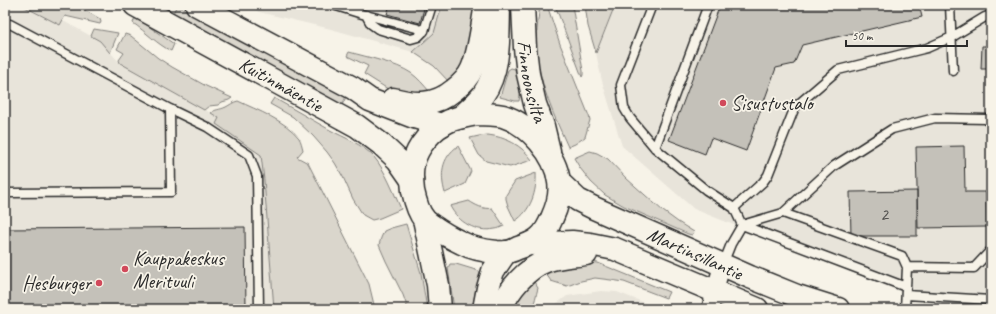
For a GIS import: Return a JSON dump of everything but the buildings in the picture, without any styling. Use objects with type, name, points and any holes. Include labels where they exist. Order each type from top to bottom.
[{"type":"main road","name":"Kuitinmäentie","points":[[135,5],[357,126],[381,144],[398,160],[412,180]]},
{"type":"main road","name":"Kuitinmäentie","points":[[197,5],[353,88],[370,100],[414,117],[442,125]]},
{"type":"main road","points":[[353,88],[394,99],[423,103],[437,101],[449,95],[466,79],[472,68],[486,5]]},
{"type":"main road","name":"Finnoonsilta","points":[[461,117],[483,94],[494,71],[497,58],[499,5]]},
{"type":"main road","name":"Finnoonsilta","points":[[523,5],[528,74],[534,104],[543,126],[550,156]]},
{"type":"main road","points":[[424,219],[453,239],[470,247],[486,251],[506,252],[530,244],[542,236],[549,225],[559,196],[560,183],[550,156],[534,136],[518,124],[504,117],[492,114],[476,114],[449,121],[432,132],[424,141],[413,163],[412,180],[416,204],[424,219],[438,285],[440,309]]},
{"type":"main road","name":"Martinsillantie","points":[[560,183],[578,200],[594,208],[750,278],[797,296],[838,309]]},
{"type":"main road","name":"Martinsillantie","points":[[530,244],[572,242],[615,249],[712,300],[757,309]]},
{"type":"main road","points":[[501,309],[511,290],[519,280],[530,270],[545,261],[565,256],[615,249]]},
{"type":"main road","points":[[484,309],[493,271],[506,252]]},
{"type":"street","points":[[712,300],[722,265]]},
{"type":"lane","points":[[334,5],[424,31],[432,5]]},
{"type":"lane","points":[[652,5],[621,85],[624,108],[630,118],[655,148],[706,190],[734,208],[742,225],[906,291],[991,300]]},
{"type":"lane","points":[[655,148],[708,5]]},
{"type":"lane","points":[[950,5],[953,71]]},
{"type":"lane","points":[[734,208],[763,182],[768,175],[795,107],[838,70],[927,48],[952,37],[985,17],[991,15]]},
{"type":"lane","points":[[5,24],[10,24],[207,127],[249,155],[257,176],[258,309]]},
{"type":"lane","points":[[5,194],[171,192],[170,109]]},
{"type":"lane","points":[[722,265],[731,244],[742,225],[784,213],[834,166],[892,129],[935,118],[987,119],[991,126]]},
{"type":"lane","points":[[784,213],[902,256],[907,267],[905,309]]},
{"type":"lane","points":[[907,267],[974,268],[991,250]]},
{"type":"shaded area","points":[[5,5],[34,5],[100,41],[120,63],[220,118],[217,124],[261,155],[274,309],[5,309]]},
{"type":"shaded area","points":[[21,5],[76,5],[100,19],[101,22],[100,24],[65,16],[60,25]]},
{"type":"shaded area","points":[[177,5],[347,95],[342,105],[172,15]]},
{"type":"shaded area","points":[[246,5],[442,5],[434,33],[413,52],[331,29],[259,12]]},
{"type":"shaded area","points":[[442,5],[476,5],[467,54],[460,69],[449,82],[434,66],[413,52],[434,33]]},
{"type":"shaded area","points":[[540,5],[547,5],[560,44],[590,120],[585,137],[568,147],[549,102],[541,78],[536,42]]},
{"type":"shaded area","points":[[555,5],[572,5],[583,71],[582,77]]},
{"type":"shaded area","points":[[585,5],[615,5],[596,53],[588,26]]},
{"type":"shaded area","points":[[615,5],[991,5],[991,309],[949,309],[894,289],[694,209],[622,146],[602,81],[596,53]]},
{"type":"shaded area","points":[[135,17],[174,44],[171,51],[133,23]]},
{"type":"shaded area","points":[[94,29],[118,33],[110,53],[100,41],[91,36]]},
{"type":"shaded area","points":[[125,34],[131,36],[158,58],[172,67],[206,86],[232,98],[218,105],[209,106],[204,110],[120,63],[119,60],[124,53],[117,49]]},
{"type":"shaded area","points":[[349,52],[405,69],[416,77],[429,91],[416,96],[391,91],[364,74],[368,66],[347,56]]},
{"type":"shaded area","points":[[511,68],[515,69],[520,89],[519,101],[500,97],[508,70]]},
{"type":"shaded area","points":[[274,98],[369,152],[382,168],[401,209],[372,220],[363,215],[353,199],[335,163],[327,152],[293,117],[270,104]]},
{"type":"shaded area","points":[[238,101],[279,121],[287,126],[299,138],[303,150],[297,157],[308,163],[369,284],[375,309],[274,309],[261,155],[216,124],[219,118],[211,113]]},
{"type":"shaded area","points":[[488,135],[513,143],[523,150],[532,160],[510,167],[486,161],[479,155],[470,138]]},
{"type":"shaded area","points":[[458,146],[471,171],[465,184],[445,193],[442,173],[443,167],[448,156]]},
{"type":"shaded area","points":[[590,151],[608,159],[626,178],[663,211],[694,232],[692,235],[624,206],[605,195],[591,182],[574,158]]},
{"type":"shaded area","points":[[536,173],[532,200],[521,217],[515,221],[508,206],[506,195],[515,181]]},
{"type":"shaded area","points":[[469,201],[483,208],[492,208],[504,226],[488,230],[475,228],[468,225],[453,212],[450,206]]},
{"type":"shaded area","points":[[406,224],[421,273],[427,309],[408,309],[403,295],[379,245],[384,231]]},
{"type":"shaded area","points":[[581,261],[598,263],[669,292],[666,298],[624,282],[595,278],[567,286],[551,281],[543,270]]},
{"type":"shaded area","points":[[450,264],[456,264],[479,271],[480,275],[472,309],[454,309],[448,268]]},
{"type":"shaded area","points":[[531,277],[538,288],[532,309],[509,309]]},
{"type":"shaded area","points":[[601,291],[617,292],[645,303],[654,309],[549,309],[567,296]]},
{"type":"place","name":"Sisustustalo","points":[[723,103]]},
{"type":"place","name":"Kauppakeskus Merituuli","points":[[125,269]]},
{"type":"place","name":"Hesburger","points":[[99,283]]}]
